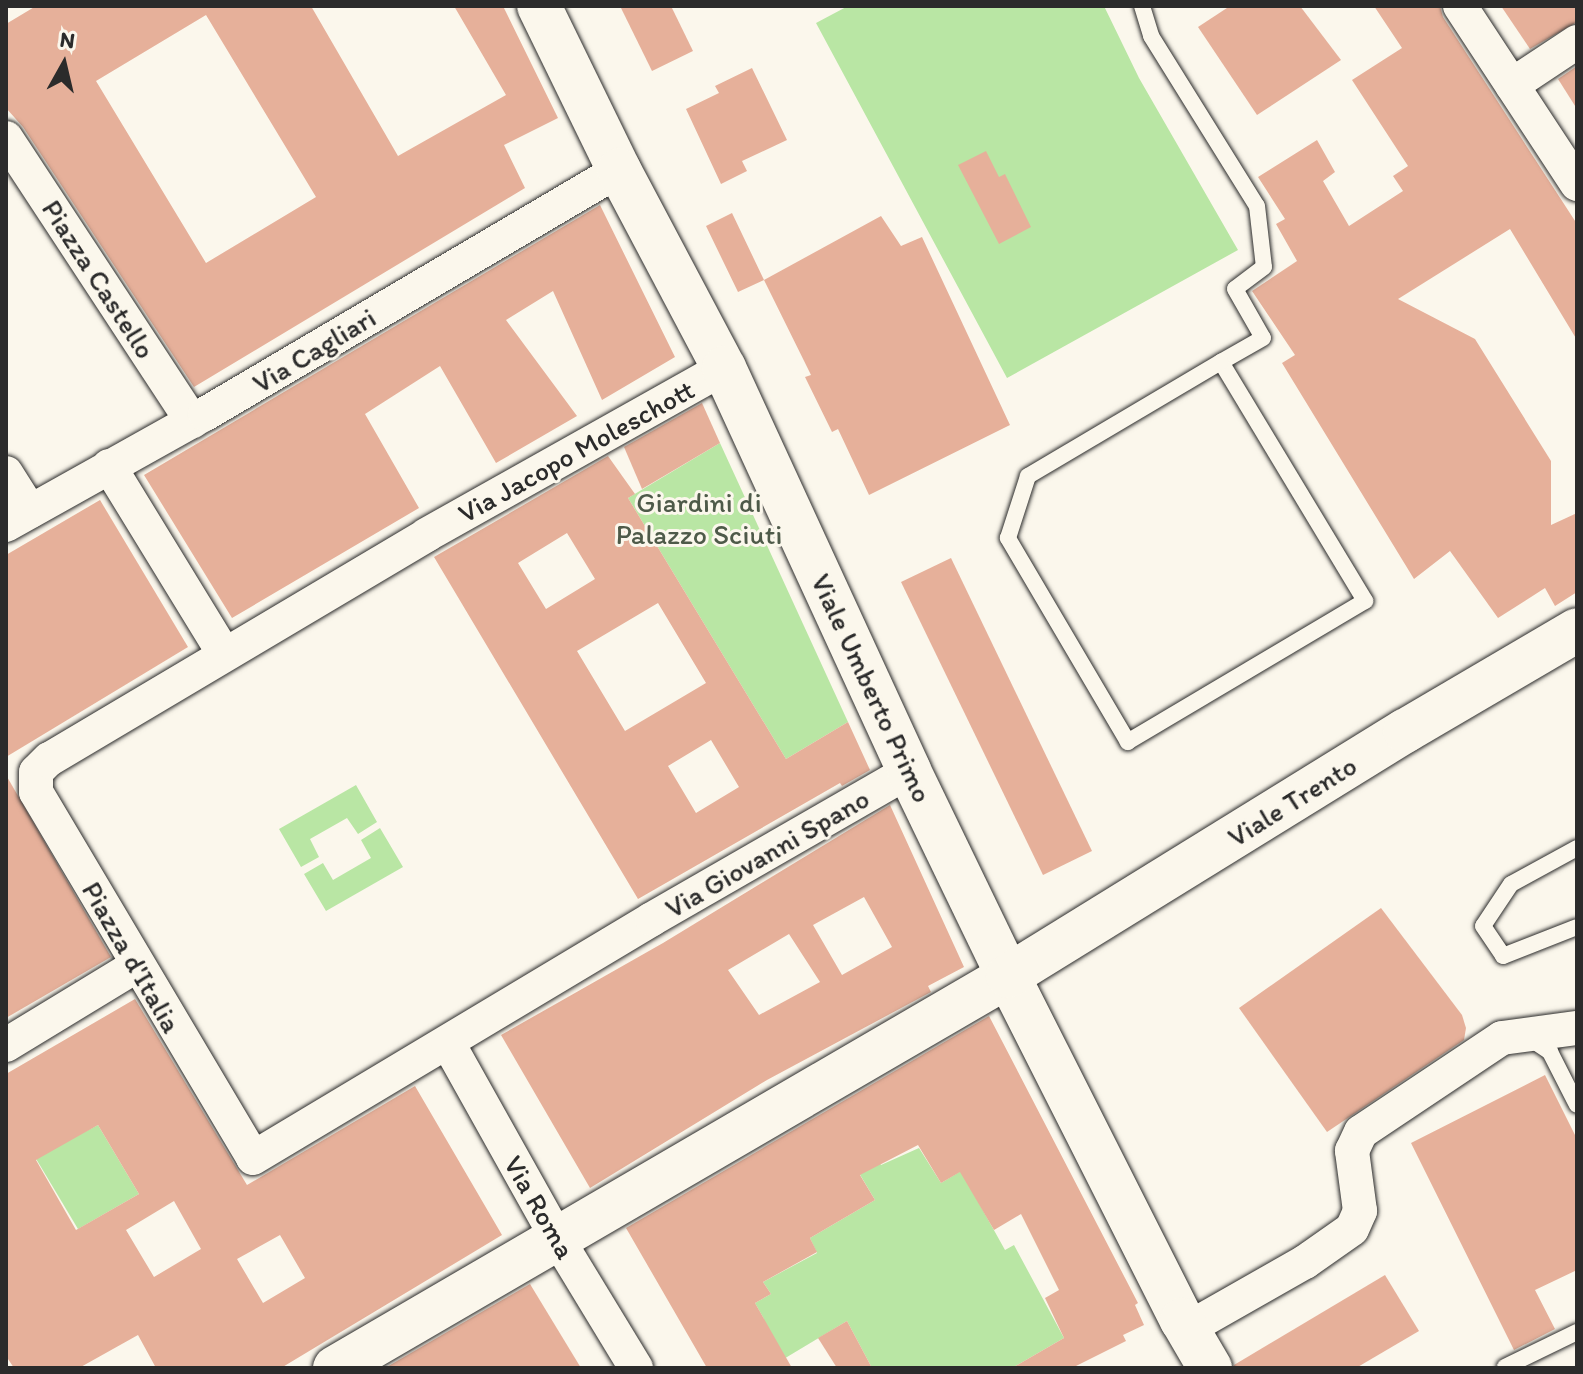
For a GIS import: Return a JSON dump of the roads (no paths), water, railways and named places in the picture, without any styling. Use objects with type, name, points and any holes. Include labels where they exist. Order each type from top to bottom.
[{"type":"main road","name":"Viale Umberto Primo","points":[[539,6],[619,170],[724,368],[909,771],[1199,1356]]},
{"type":"main road","name":"Viale Trento","points":[[335,1368],[1008,976],[1405,731],[1577,630]]},
{"type":"street","points":[[1460,6],[1577,184]]},
{"type":"street","points":[[1512,85],[1577,42]]},
{"type":"street","name":"Piazza Castello","points":[[6,138],[192,421]]},
{"type":"street","name":"Via Cagliari","points":[[18,518],[192,421],[619,170]]},
{"type":"street","name":"Via Jacopo Moleschott","points":[[427,535],[724,368]]},
{"type":"street","points":[[109,466],[224,654]]},
{"type":"street","points":[[6,473],[18,518]]},
{"type":"street","name":"Piazza d'Italia","points":[[427,535],[49,759],[36,772],[36,792],[136,966],[253,1158],[625,935]]},
{"type":"street","name":"Via Giovanni Spano","points":[[625,935],[909,771]]},
{"type":"street","points":[[6,1045],[136,966]]},
{"type":"street","points":[[1199,1356],[1305,1262],[1352,1229],[1360,1211],[1352,1151],[1361,1132],[1502,1038],[1528,1037],[1577,1028]]},
{"type":"street","name":"Via Roma","points":[[448,1043],[557,1238],[636,1368]]},
{"type":"lane","points":[[1142,6],[1151,36],[1257,206],[1264,267],[1235,289],[1263,338],[1221,362],[1028,476],[1008,538],[1128,742],[1365,601],[1221,362]]},
{"type":"lane","points":[[1577,848],[1511,884],[1483,926],[1503,956],[1577,927]]},
{"type":"lane","points":[[1528,1037],[1550,1052],[1577,1105]]},
{"type":"lane","points":[[1505,1367],[1577,1332]]},
{"type":"park label","name":"Giardini di Palazzo Sciuti","points":[[699,518]]}]
